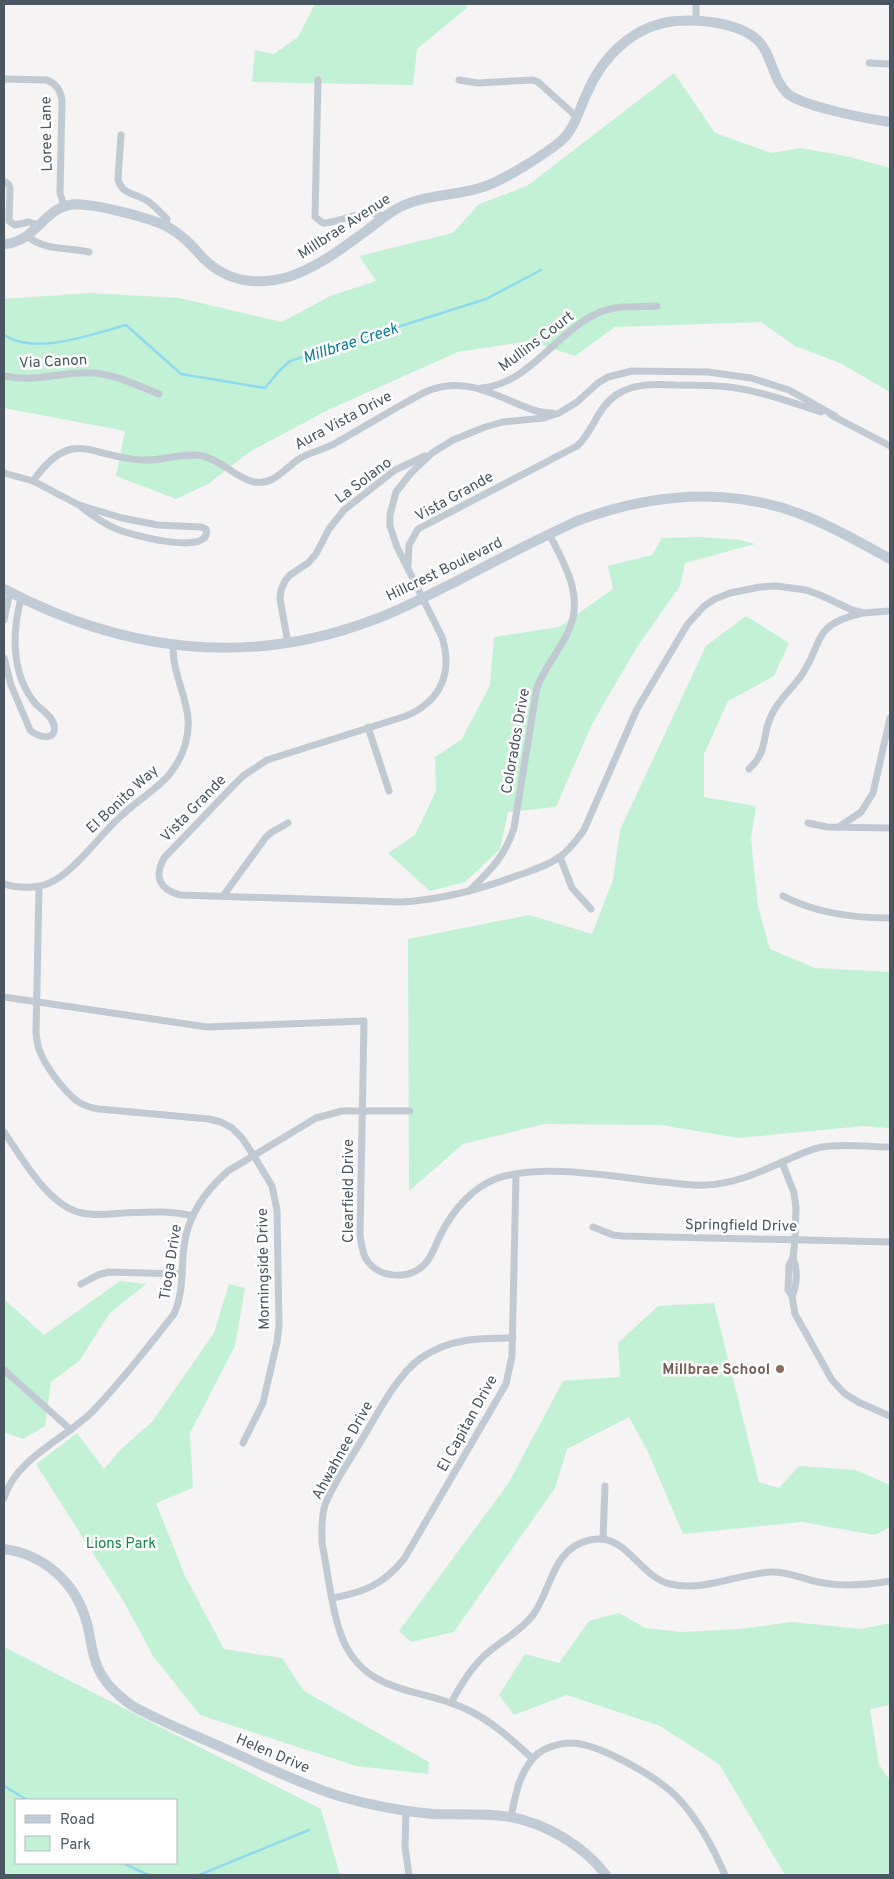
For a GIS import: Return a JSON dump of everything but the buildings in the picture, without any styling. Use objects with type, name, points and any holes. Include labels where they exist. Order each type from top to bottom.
[{"type":"street","points":[[696,4],[696,21]]},
{"type":"street","name":"Millbrae Avenue","points":[[64,206],[75,204],[87,205],[166,226],[178,233],[214,268],[225,275],[239,280],[262,281],[286,277],[318,264],[349,244],[385,216],[413,202],[483,187],[542,154],[564,139],[597,73],[621,43],[632,35],[663,23],[696,21],[727,25],[753,35],[766,50],[781,86],[798,100],[808,104],[890,122]]},
{"type":"street","points":[[869,63],[890,64]]},
{"type":"street","name":"Loree Lane","points":[[4,79],[47,80],[53,82],[58,88],[62,101],[60,193],[64,206]]},
{"type":"street","points":[[318,80],[316,217],[323,223],[329,223],[358,214],[385,216]]},
{"type":"street","points":[[458,80],[478,82],[533,80],[538,82],[576,117]]},
{"type":"street","points":[[121,135],[118,179],[120,186],[125,191],[146,200],[153,206],[166,219],[166,226]]},
{"type":"street","points":[[4,181],[9,185],[10,189],[10,221],[15,225],[29,222],[39,225]]},
{"type":"street","points":[[4,244],[19,241],[27,236],[56,210],[64,206]]},
{"type":"street","points":[[27,236],[45,247],[89,252]]},
{"type":"street","name":"Mullins Court","points":[[481,388],[492,387],[512,380],[566,336],[600,312],[612,308],[657,306]]},
{"type":"street","points":[[408,568],[392,537],[390,526],[393,503],[403,482],[432,453],[453,440],[485,427],[503,422],[544,418],[558,413],[576,402],[608,377],[632,371],[730,374],[789,390],[835,416]]},
{"type":"street","name":"Via Canon","points":[[4,376],[31,379],[98,373],[127,381],[159,394]]},
{"type":"street","name":"Vista Grande","points":[[890,446],[835,416],[767,395],[729,387],[649,384],[624,390],[605,405],[596,416],[583,441],[576,446],[418,529],[409,545],[408,568],[446,649],[446,666],[442,684],[436,693],[419,710],[281,755],[254,768],[233,786],[164,858],[158,876],[162,885],[170,892],[180,895],[400,902],[420,901],[468,892],[538,868],[560,857],[577,840],[587,825],[638,709],[687,625],[704,606],[730,593],[776,586],[806,590],[863,613],[890,611]]},
{"type":"street","name":"Aura Vista Drive","points":[[33,482],[43,467],[58,453],[69,449],[82,448],[145,460],[176,455],[204,457],[222,464],[242,477],[254,482],[265,482],[282,473],[298,460],[332,445],[428,390],[456,385],[469,385],[481,388]]},
{"type":"street","name":"Mullins Court","points":[[481,388],[538,412],[558,413]]},
{"type":"street","name":"La Solano","points":[[288,644],[280,599],[284,581],[308,563],[316,554],[329,529],[344,510],[394,470],[432,453]]},
{"type":"street","points":[[4,473],[33,482],[79,505],[102,522],[137,536],[165,541],[192,542],[202,541],[206,538],[207,534],[206,529],[201,527],[140,523],[79,505]]},
{"type":"street","name":"Hillcrest Boulevard","points":[[7,591],[70,620],[123,636],[173,645],[231,648],[288,644],[346,630],[390,613],[549,534],[605,510],[634,503],[691,496],[750,501],[806,516],[835,529],[890,559]]},
{"type":"street","name":"Colorados Drive","points":[[468,892],[499,860],[510,840],[514,828],[537,687],[542,674],[568,633],[573,621],[575,595],[572,582],[568,570],[549,534]]},
{"type":"street","points":[[4,620],[7,591]]},
{"type":"street","points":[[4,658],[11,685],[30,730],[35,735],[48,737],[53,733],[55,728],[54,722],[32,699],[22,680],[16,654],[16,621],[21,598]]},
{"type":"street","points":[[749,769],[764,750],[767,728],[775,708],[800,676],[823,632],[830,625],[840,620],[863,613]]},
{"type":"street","name":"El Bonito Way","points":[[4,884],[39,887],[54,882],[65,874],[106,830],[159,784],[176,766],[185,745],[189,717],[186,700],[174,665],[173,645]]},
{"type":"street","points":[[839,827],[861,812],[874,793],[890,718]]},
{"type":"street","points":[[368,728],[389,791]]},
{"type":"street","points":[[223,896],[266,837],[288,823]]},
{"type":"street","points":[[808,823],[839,827],[890,828]]},
{"type":"street","points":[[560,857],[572,888],[591,910]]},
{"type":"street","name":"Morningside Drive","points":[[39,887],[36,1002],[38,1048],[44,1060],[69,1094],[78,1102],[88,1107],[209,1119],[221,1122],[232,1128],[242,1138],[272,1186],[277,1210],[279,1326],[264,1404],[243,1443]]},
{"type":"street","points":[[783,896],[800,905],[844,915],[890,918]]},
{"type":"street","name":"Clearfield Drive","points":[[4,997],[207,1027],[364,1021],[360,1241],[366,1258],[374,1268],[397,1276],[411,1273],[423,1265],[431,1255],[450,1218],[461,1204],[485,1184],[498,1178],[516,1174],[545,1172],[703,1185],[735,1181],[822,1147],[890,1147]]},
{"type":"street","name":"Tioga Drive","points":[[4,1498],[19,1470],[71,1430],[104,1399],[174,1314],[179,1303],[184,1246],[192,1216],[207,1192],[228,1171],[316,1118],[342,1111],[410,1110]]},
{"type":"street","points":[[4,1132],[48,1191],[68,1209],[95,1215],[160,1211],[192,1216]]},
{"type":"street","points":[[782,1162],[794,1194],[796,1208],[795,1240],[793,1258],[789,1265],[788,1290],[792,1296],[795,1314],[832,1380],[844,1393],[858,1402],[890,1416]]},
{"type":"street","name":"El Capitan Drive","points":[[333,1598],[358,1593],[371,1588],[385,1579],[404,1559],[506,1384],[510,1371],[513,1338],[516,1174]]},
{"type":"street","name":"Springfield Drive","points":[[593,1227],[613,1235],[623,1236],[890,1242]]},
{"type":"street","points":[[81,1284],[98,1275],[109,1272],[182,1274]]},
{"type":"street","name":"Ahwahnee Drive","points":[[513,1338],[473,1338],[446,1345],[421,1358],[402,1375],[326,1503],[322,1515],[322,1543],[338,1628],[350,1654],[362,1667],[373,1677],[386,1684],[451,1702],[483,1718],[498,1728],[532,1758]]},
{"type":"street","points":[[4,1370],[71,1430]]},
{"type":"street","points":[[603,1539],[605,1486]]},
{"type":"street","points":[[451,1702],[464,1679],[483,1657],[524,1626],[534,1614],[547,1590],[556,1565],[564,1554],[575,1546],[589,1540],[603,1539],[614,1542],[625,1549],[654,1577],[667,1583],[682,1586],[697,1586],[772,1572],[788,1573],[831,1585],[871,1584],[890,1581]]},
{"type":"street","name":"Helen Drive","points":[[4,1549],[30,1556],[46,1564],[72,1589],[86,1620],[98,1669],[118,1696],[131,1705],[302,1783],[354,1800],[406,1811],[511,1818],[532,1823],[571,1843],[589,1857],[606,1875]]},
{"type":"street","points":[[511,1818],[520,1780],[532,1758],[558,1744],[572,1742],[614,1757],[645,1772],[668,1789],[687,1809],[710,1844],[725,1875]]},
{"type":"street","points":[[406,1811],[405,1847],[409,1875]]},
{"type":"green space","points":[[315,4],[462,4],[468,7],[417,49],[413,85],[252,82],[255,50],[274,54],[298,37]]},
{"type":"green space","points":[[674,73],[715,133],[771,153],[801,148],[850,157],[890,168],[890,392],[840,363],[795,346],[761,322],[615,327],[575,356],[529,341],[458,352],[328,410],[251,451],[208,484],[176,499],[116,476],[125,431],[4,408],[4,299],[89,293],[179,298],[282,322],[330,296],[376,281],[359,256],[453,233],[479,204],[527,186]]},
{"type":"green space","points":[[701,537],[740,540],[755,544],[685,563],[680,586],[637,647],[592,724],[556,807],[508,812],[500,849],[465,882],[430,891],[388,853],[415,835],[436,791],[435,757],[462,739],[490,685],[494,637],[559,627],[613,589],[608,566],[652,555],[662,538]]},
{"type":"green space","points":[[746,616],[789,643],[774,676],[728,701],[704,754],[704,797],[756,806],[751,838],[758,907],[770,949],[815,968],[890,972],[890,1128],[863,1126],[738,1138],[661,1125],[544,1124],[463,1144],[409,1191],[408,939],[529,915],[592,934],[613,880],[620,830],[706,646]]},
{"type":"green space","points":[[120,1281],[146,1284],[110,1313],[79,1361],[51,1382],[45,1426],[23,1439],[4,1432],[4,1299],[44,1335]]},
{"type":"green space","name":"Lions Park","points":[[229,1284],[245,1288],[235,1346],[190,1433],[193,1488],[156,1503],[185,1576],[224,1649],[282,1658],[304,1691],[429,1762],[428,1774],[356,1766],[200,1715],[153,1656],[124,1602],[36,1464],[77,1433],[104,1469],[121,1449],[152,1422],[214,1333]]},
{"type":"green space","points":[[714,1303],[759,1482],[779,1488],[799,1466],[856,1470],[890,1485],[890,1527],[875,1535],[802,1522],[683,1534],[648,1452],[629,1417],[567,1449],[555,1488],[454,1632],[411,1642],[399,1631],[508,1484],[563,1381],[620,1377],[618,1343],[658,1306]]},
{"type":"green space","points":[[619,1613],[645,1628],[682,1632],[740,1629],[792,1622],[861,1629],[890,1623],[890,1705],[870,1709],[879,1765],[890,1780],[890,1875],[785,1875],[719,1764],[660,1726],[567,1695],[514,1715],[499,1695],[525,1654],[559,1663],[589,1621]]},
{"type":"green space","points":[[4,1647],[321,1809],[340,1875],[4,1875]]},
{"type":"waterway","name":"Millbrae Creek","points":[[4,335],[17,341],[32,344],[48,343],[81,338],[126,325],[181,374],[265,388],[290,361],[486,299],[541,270]]},
{"type":"waterway","points":[[4,1786],[25,1799]]},
{"type":"waterway","points":[[199,1875],[309,1830]]},
{"type":"waterway","points":[[125,1864],[148,1875]]},
{"type":"place","name":"Millbrae School","points":[[780,1369]]}]
